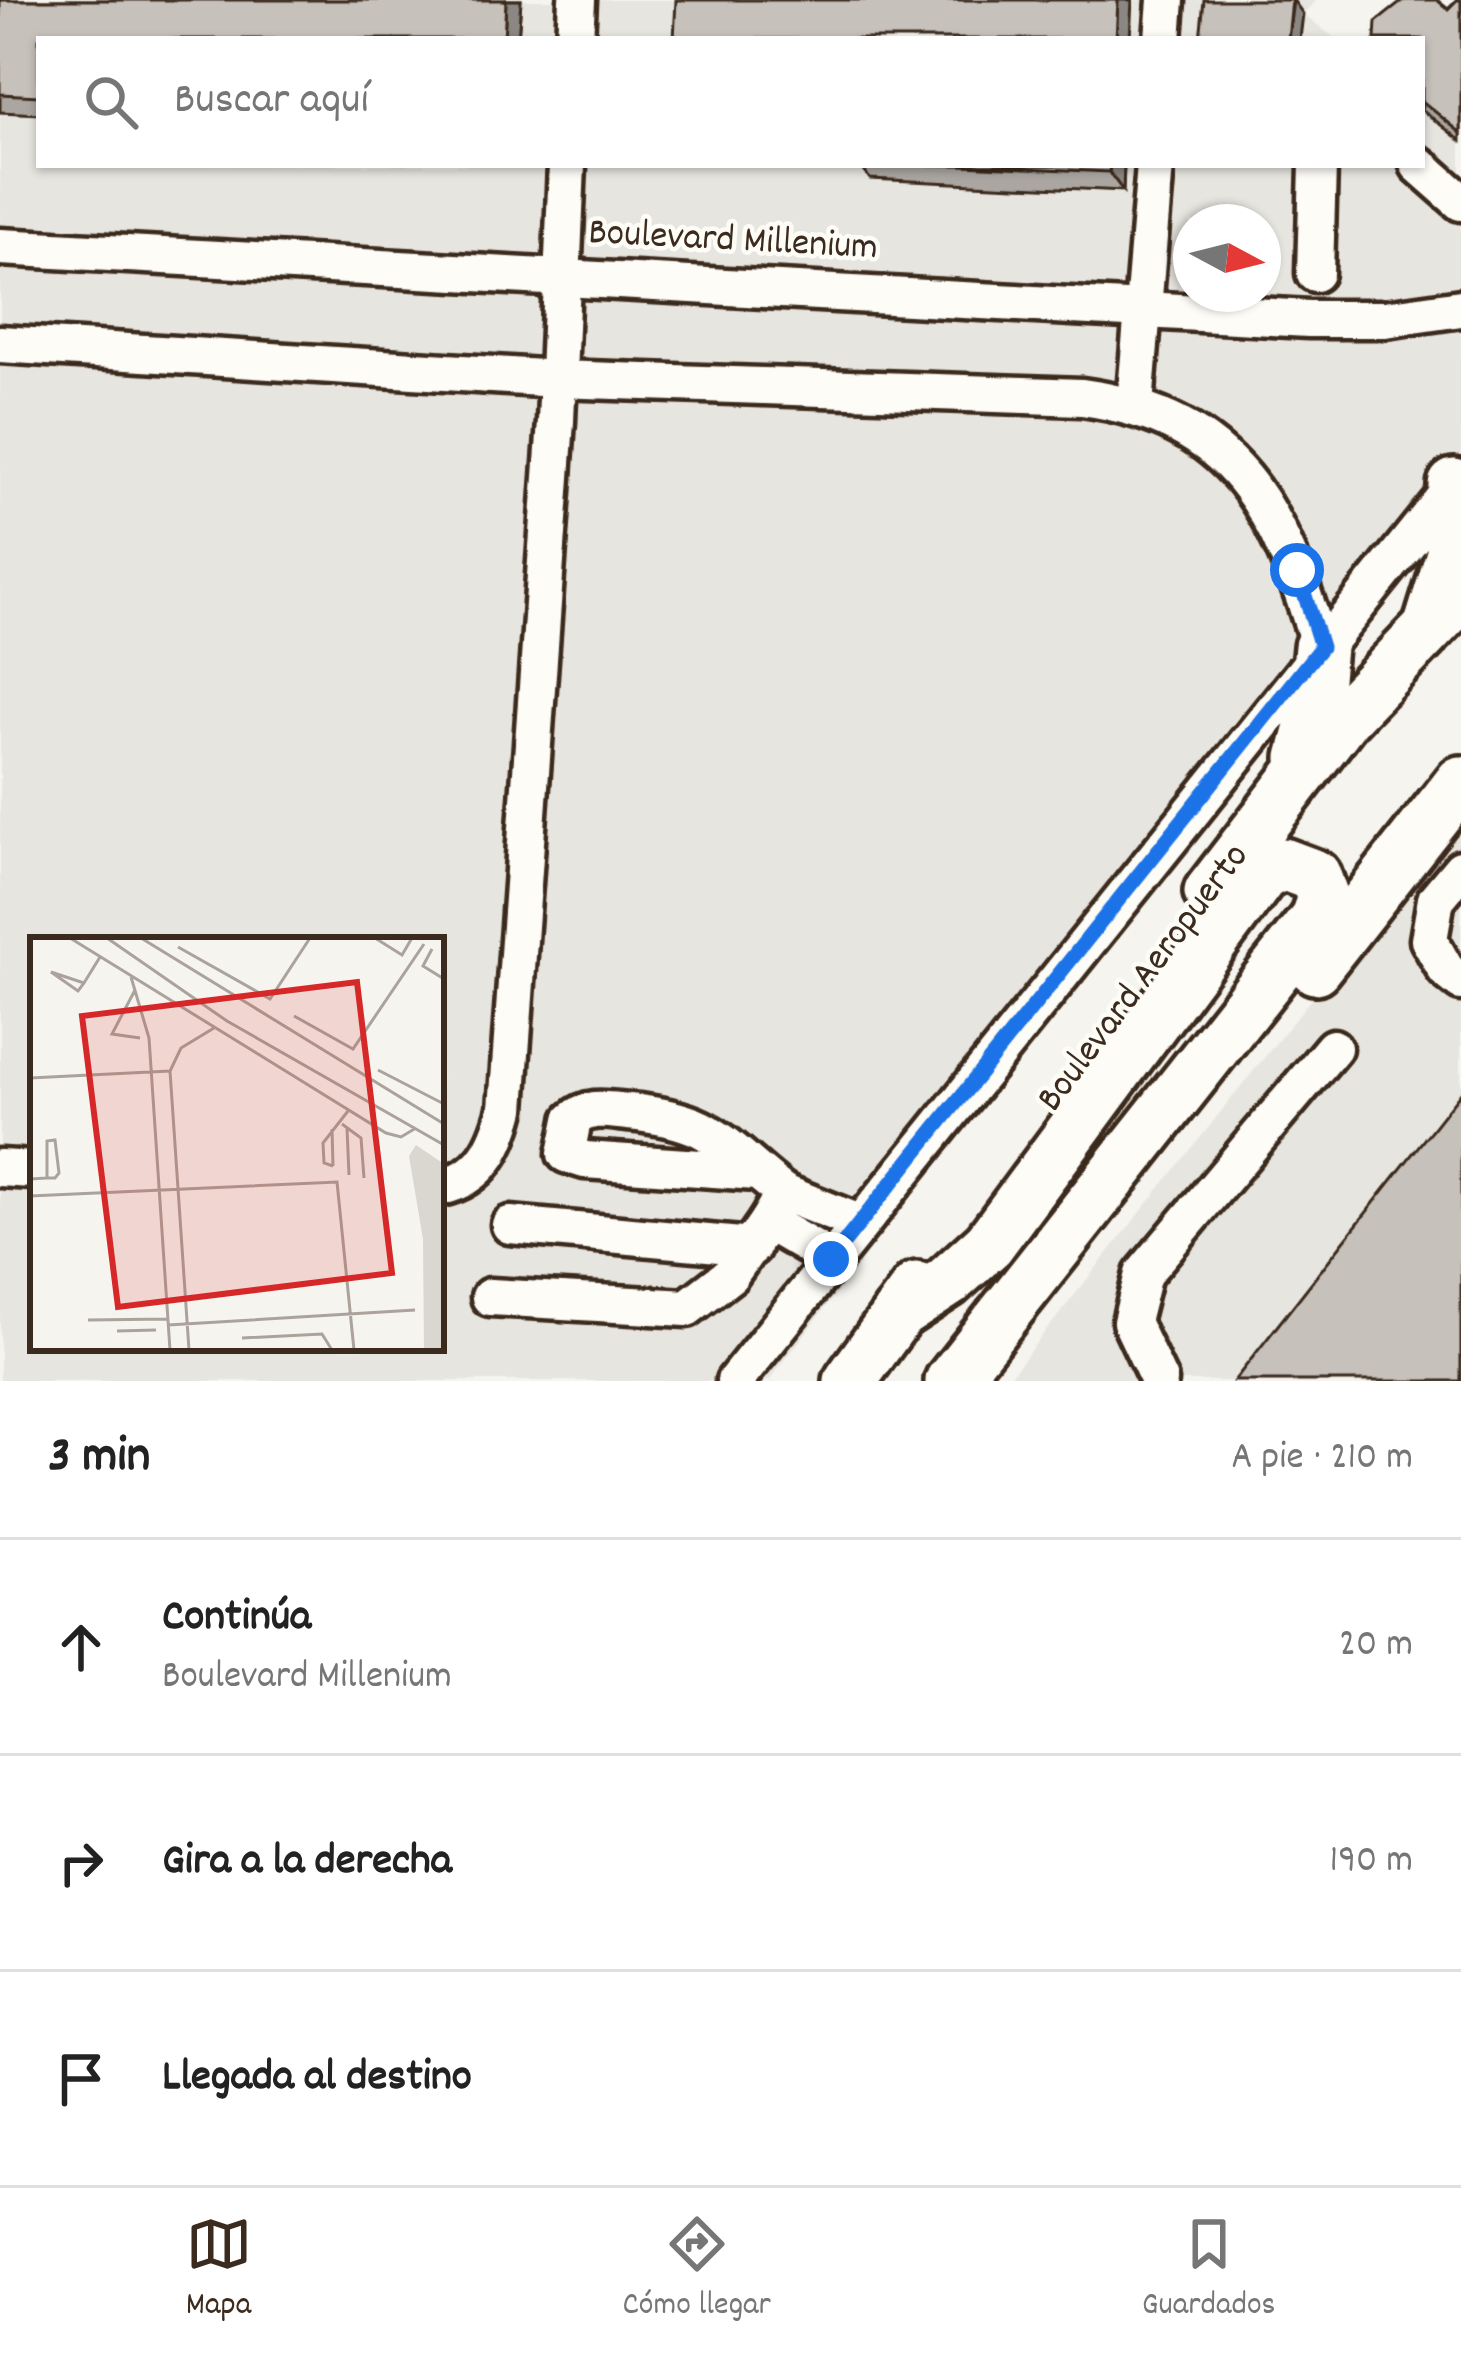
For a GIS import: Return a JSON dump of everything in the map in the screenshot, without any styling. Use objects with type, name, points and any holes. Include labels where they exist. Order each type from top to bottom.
[{"type":"highway","points":[[1445,611],[1457,480]]},
{"type":"highway","name":"Boulevard Aeropuerto","points":[[850,1381],[1294,781],[1346,715],[1445,611]]},
{"type":"highway","points":[[1294,781],[1313,720],[1321,647]]},
{"type":"highway","points":[[984,1381],[1461,782]]},
{"type":"highway","points":[[898,1314],[946,1282],[988,1244],[1262,875],[1283,864],[1315,876],[1323,898],[1315,920],[951,1381]]},
{"type":"street","points":[[575,36],[577,0]]},
{"type":"street","points":[[1163,36],[1166,0]]},
{"type":"street","points":[[444,1186],[467,1178],[485,1162],[507,1109],[567,168]]},
{"type":"street","points":[[1136,404],[1154,168]]},
{"type":"street","points":[[1315,273],[1318,168]]},
{"type":"street","points":[[1421,168],[1461,202]]},
{"type":"street","name":"Boulevard Millenium","points":[[0,247],[560,274],[1309,319],[1385,319],[1461,308]]},
{"type":"street","points":[[0,344],[557,379],[1082,397],[1136,404],[1208,441],[1243,474],[1275,520],[1321,647]]},
{"type":"street","points":[[735,1381],[1457,480]]},
{"type":"street","points":[[1461,869],[1436,899],[1429,940],[1446,970],[1461,982]]},
{"type":"street","points":[[1159,1381],[1131,1322],[1143,1274],[1333,1048]]},
{"type":"street","points":[[0,1168],[30,1170]]},
{"type":"street","points":[[510,1225],[765,1209],[859,1223]]},
{"type":"street","points":[[765,1209],[831,1259]]},
{"type":"street","points":[[490,1297],[687,1308],[710,1295],[765,1209]]},
{"type":"shaded area","points":[[0,0],[1317,0],[1303,14],[1332,36],[36,36],[36,168],[1425,168],[1425,106],[1461,133],[1461,479],[769,1381],[0,1381]]},
{"type":"shaded area","points":[[1461,811],[1461,1381],[1006,1381]]},
{"type":"building","points":[[0,0],[506,0],[504,36],[36,36],[36,96],[0,94]]},
{"type":"building","points":[[676,0],[1118,0],[1116,36],[674,36]]},
{"type":"building","points":[[1204,0],[1292,0],[1288,36],[1200,36]]},
{"type":"building","points":[[1404,0],[1437,0],[1448,9],[1461,0],[1461,133],[1425,103],[1425,36],[1375,36],[1376,22]]},
{"type":"building","points":[[1026,168],[1110,168],[1109,172]]},
{"type":"building","points":[[1461,1092],[1461,1381],[1234,1381]]},
{"type":"route","points":[[831,1259],[1321,647],[1297,570]]}]
